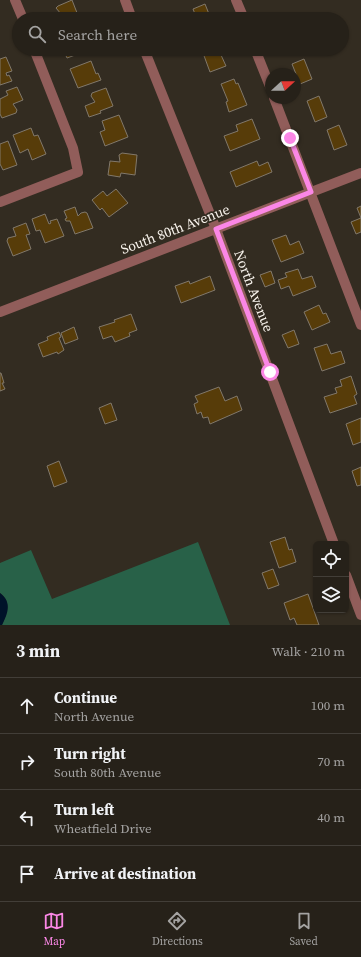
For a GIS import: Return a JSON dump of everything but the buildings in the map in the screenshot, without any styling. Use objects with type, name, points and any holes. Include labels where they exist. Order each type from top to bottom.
[{"type":"street","points":[[15,0],[20,12]]},
{"type":"street","points":[[125,0],[129,12]]},
{"type":"street","points":[[236,0],[241,12]]},
{"type":"street","points":[[0,202],[78,172],[73,148],[37,56]]},
{"type":"street","name":"North Avenue","points":[[147,56],[216,229],[333,541]]},
{"type":"street","points":[[258,56],[265,74]]},
{"type":"street","points":[[276,104],[361,325]]},
{"type":"street","name":"South 80th Avenue","points":[[0,312],[361,173]]},
{"type":"street","points":[[347,577],[361,616]]},
{"type":"green space","points":[[198,542],[230,625],[2,625],[7,604],[6,600],[0,593],[0,563],[31,550],[52,599]]},
{"type":"water","points":[[0,593],[4,596],[8,608],[2,625],[0,625]]},
{"type":"route","points":[[270,372],[216,229],[311,192],[290,138]]}]
